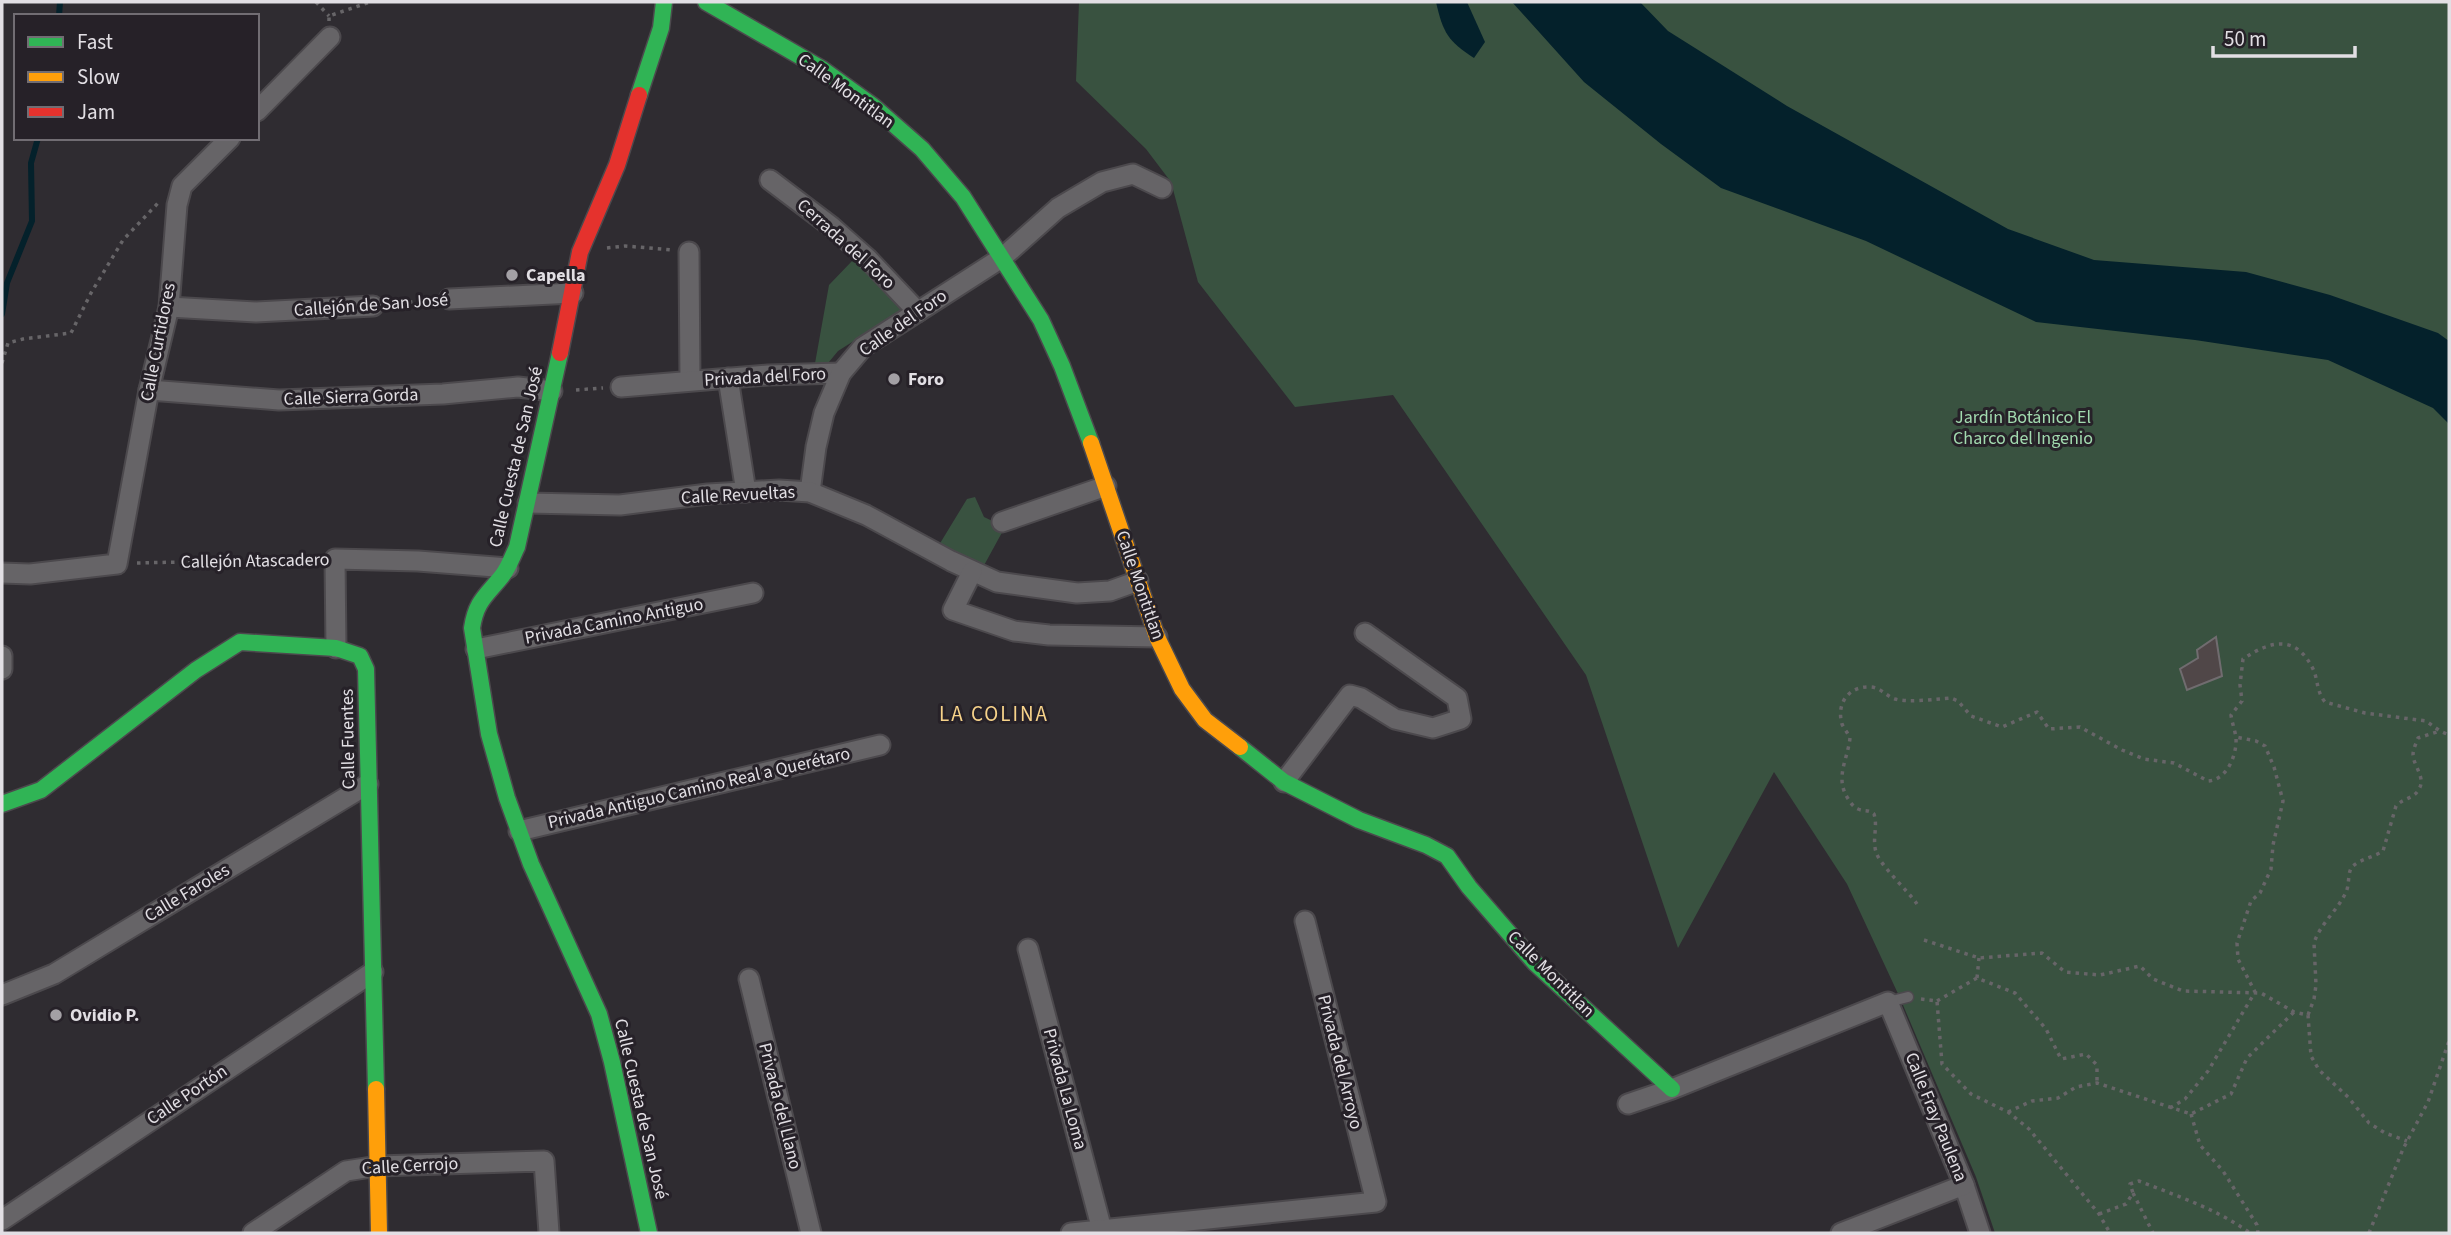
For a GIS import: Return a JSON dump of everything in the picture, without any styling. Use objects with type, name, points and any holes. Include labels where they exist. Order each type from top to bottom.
[{"type":"street","name":"Calle Cuesta de San José","points":[[649,1233],[599,1014],[531,864],[519,831],[489,734],[472,628],[474,611],[483,596],[508,568],[517,547],[580,252],[617,165],[661,28],[664,2]]},
{"type":"street","name":"Calle Montitlan","points":[[706,2],[822,69],[873,106],[922,149],[963,197],[1041,320],[1062,366],[1106,486],[1157,637],[1182,689],[1205,720],[1284,782],[1359,820],[1426,845],[1447,856],[1469,887],[1535,963],[1672,1089]]},
{"type":"street","points":[[259,109],[330,37]]},
{"type":"street","points":[[182,187],[228,140]]},
{"type":"street","name":"Calle del Foro","points":[[810,492],[824,413],[841,373],[863,347],[1003,257],[1058,208],[1102,182],[1133,173],[1162,188]]},
{"type":"street","name":"Cerrada del Foro","points":[[770,180],[832,227],[867,258],[918,312]]},
{"type":"street","name":"Calle Curtidores","points":[[117,564],[149,390],[169,307],[177,205],[182,187]]},
{"type":"street","name":"Privada del Foro","points":[[689,251],[690,380]]},
{"type":"street","name":"Callejón de San José","points":[[449,299],[573,293]]},
{"type":"street","name":"Callejón de San José","points":[[169,307],[256,312],[373,306]]},
{"type":"street","name":"Privada del Foro","points":[[621,387],[690,380],[841,373]]},
{"type":"street","points":[[728,378],[746,492]]},
{"type":"street","name":"Calle Sierra Gorda","points":[[149,390],[279,400],[443,394],[518,387],[552,391]]},
{"type":"street","points":[[1002,523],[1106,486]]},
{"type":"street","name":"Calle Revueltas","points":[[528,503],[620,505],[746,492],[810,492],[866,515],[972,572],[997,582],[1077,593],[1110,591],[1138,581]]},
{"type":"street","points":[[335,559],[336,649]]},
{"type":"street","name":"Callejón Atascadero","points":[[335,559],[418,561],[508,568]]},
{"type":"street","points":[[2,573],[30,575],[117,564]]},
{"type":"street","points":[[972,572],[953,610],[1014,631],[1049,635],[1157,637]]},
{"type":"street","name":"Privada Camino Antiguo","points":[[476,649],[753,593]]},
{"type":"street","points":[[1284,782],[1350,695],[1361,698],[1395,719],[1433,728],[1461,719],[1458,698],[1365,633]]},
{"type":"street","name":"Calle Fuentes","points":[[2,804],[41,790],[197,670],[240,642],[336,649],[360,656],[366,669],[379,1233]]},
{"type":"street","points":[[2,656],[2,669]]},
{"type":"street","name":"Privada Antiguo Camino Real a Querétaro","points":[[519,831],[880,745]]},
{"type":"street","name":"Calle Faroles","points":[[2,995],[54,974],[368,784]]},
{"type":"street","name":"Privada del Arroyo","points":[[1102,1230],[1376,1202],[1305,921]]},
{"type":"street","name":"Privada La Loma","points":[[1028,949],[1102,1230]]},
{"type":"street","name":"Calle Portón","points":[[2,1220],[373,972]]},
{"type":"street","name":"Privada del Llano","points":[[748,979],[811,1233]]},
{"type":"street","points":[[1628,1104],[1672,1089],[1888,1002]]},
{"type":"street","name":"Calle Fray Paulena","points":[[1888,1002],[1964,1185],[1980,1233]]},
{"type":"street","name":"Calle Cerrojo","points":[[253,1233],[346,1171],[378,1166],[544,1161],[549,1233]]},
{"type":"street","points":[[1841,1233],[1964,1185]]},
{"type":"street","points":[[1071,1233],[1102,1230]]},
{"type":"lane","points":[[1888,1002],[1908,997]]},
{"type":"path","points":[[316,2],[329,16],[330,37]]},
{"type":"path","points":[[329,16],[370,2]]},
{"type":"path","points":[[2,363],[8,343],[71,332],[91,293],[124,240],[167,192],[182,187]]},
{"type":"path","points":[[625,246],[689,251]]},
{"type":"path","name":"Callejón de San José","points":[[373,306],[449,299]]},
{"type":"path","points":[[552,391],[621,387]]},
{"type":"path","name":"Callejón Atascadero","points":[[117,564],[335,559]]},
{"type":"path","points":[[1917,904],[1879,859],[1874,843],[1874,814],[1869,810],[1858,810],[1844,792],[1841,777],[1850,738],[1841,721],[1841,710],[1844,697],[1851,691],[1873,687],[1896,699],[1951,698],[1958,701],[1971,716],[2002,727],[2037,712],[2049,729],[2080,727],[2144,759],[2174,762],[2208,781],[2215,781],[2226,774],[2235,748],[2236,737],[2231,715],[2242,701],[2242,659],[2265,646],[2286,643],[2295,647],[2315,673],[2320,696],[2325,702],[2365,713],[2426,721],[2449,735]]},
{"type":"path","points":[[2407,1141],[2385,1133],[2369,1123],[2348,1097],[2319,1070],[2311,1056],[2308,1015],[2314,999],[2314,943],[2317,936],[2344,896],[2348,887],[2349,871],[2353,866],[2383,851],[2396,806],[2400,801],[2414,796],[2420,788],[2422,782],[2413,756],[2418,738],[2440,731]]},
{"type":"path","points":[[2236,737],[2256,741],[2265,746],[2283,801],[2273,845],[2271,869],[2260,893],[2251,901],[2237,943],[2238,959],[2255,992]]},
{"type":"path","points":[[1924,940],[1979,958],[2042,953],[2065,972],[2100,975],[2140,966],[2153,979],[2183,992],[2261,993],[2294,1012],[2308,1015]]},
{"type":"path","points":[[1977,978],[1979,958]]},
{"type":"path","points":[[1908,997],[1937,1001],[1977,978]]},
{"type":"path","points":[[1977,978],[2015,993],[2046,1029],[2061,1059],[2087,1054],[2097,1065],[2097,1083]]},
{"type":"path","points":[[2169,1108],[2185,1099],[2208,1071],[2255,992]]},
{"type":"path","points":[[1937,1001],[1942,1064],[1971,1094],[2008,1112],[2029,1129],[2099,1214],[2110,1233]]},
{"type":"path","points":[[2008,1112],[2032,1101],[2058,1098],[2076,1087],[2097,1083],[2191,1114],[2231,1094],[2247,1058],[2294,1012]]},
{"type":"path","points":[[2369,1233],[2407,1141],[2428,1102],[2449,1041]]},
{"type":"path","points":[[2191,1114],[2200,1145],[2223,1171],[2256,1225],[2258,1233]]},
{"type":"path","points":[[2153,1233],[2130,1184],[2139,1181],[2199,1204],[2235,1222],[2250,1233]]},
{"type":"path","points":[[2099,1214],[2126,1204],[2133,1193]]},
{"type":"green space","name":"Jardín Botánico El Charco del Ingenio","points":[[1079,2],[2449,2],[2449,1233],[1995,1233],[1976,1177],[1900,998],[1847,884],[1774,772],[1678,948],[1586,675],[1393,395],[1295,407],[1198,282],[1171,182],[1146,149],[1076,81]]},
{"type":"green space","points":[[853,260],[904,309],[838,351],[824,368],[814,369],[829,285]]},
{"type":"green space","points":[[975,497],[984,517],[1005,527],[982,569],[939,545],[967,499]]},
{"type":"water","points":[[1436,2],[1467,2],[1485,42],[1474,58],[1448,35]]},
{"type":"water","points":[[1512,2],[1640,2],[1668,31],[1787,106],[2008,229],[2094,260],[2246,272],[2330,295],[2438,333],[2449,341],[2449,424],[2433,408],[2328,360],[2195,340],[2036,322],[1866,241],[1721,188],[1584,82]]},
{"type":"building","points":[[2216,637],[2222,676],[2187,690],[2180,669],[2198,658],[2197,650]]},
{"type":"waterway","points":[[59,14],[60,2]]},
{"type":"waterway","points":[[2,314],[7,283],[32,221],[31,163],[37,140]]},
{"type":"traffic: fast","points":[[639,95],[661,28],[664,2]]},
{"type":"traffic: fast","points":[[706,2],[822,69],[873,106],[922,149],[963,197],[1041,320],[1062,366],[1091,443]]},
{"type":"traffic: fast","points":[[560,353],[517,547],[504,573],[479,605],[472,628],[489,734],[507,798],[531,864],[599,1014],[649,1233]]},
{"type":"traffic: fast","points":[[2,804],[41,790],[196,670],[240,642],[336,648],[360,656],[366,669],[376,1089]]},
{"type":"traffic: fast","points":[[1240,747],[1284,782],[1359,820],[1426,845],[1447,856],[1469,887],[1535,963],[1672,1089]]},
{"type":"traffic: slow","points":[[1091,443],[1157,637],[1182,689],[1205,720],[1240,747]]},
{"type":"traffic: slow","points":[[376,1089],[379,1233]]},
{"type":"traffic: jam","points":[[560,353],[580,252],[617,165],[639,95]]},
{"type":"place","name":"Capella","points":[[512,275]]},
{"type":"place","name":"Foro","points":[[894,379]]},
{"type":"place","name":"Ovidio P.","points":[[56,1015]]},
{"type":"district","name":"LA COLINA","points":[[994,714]]}]
